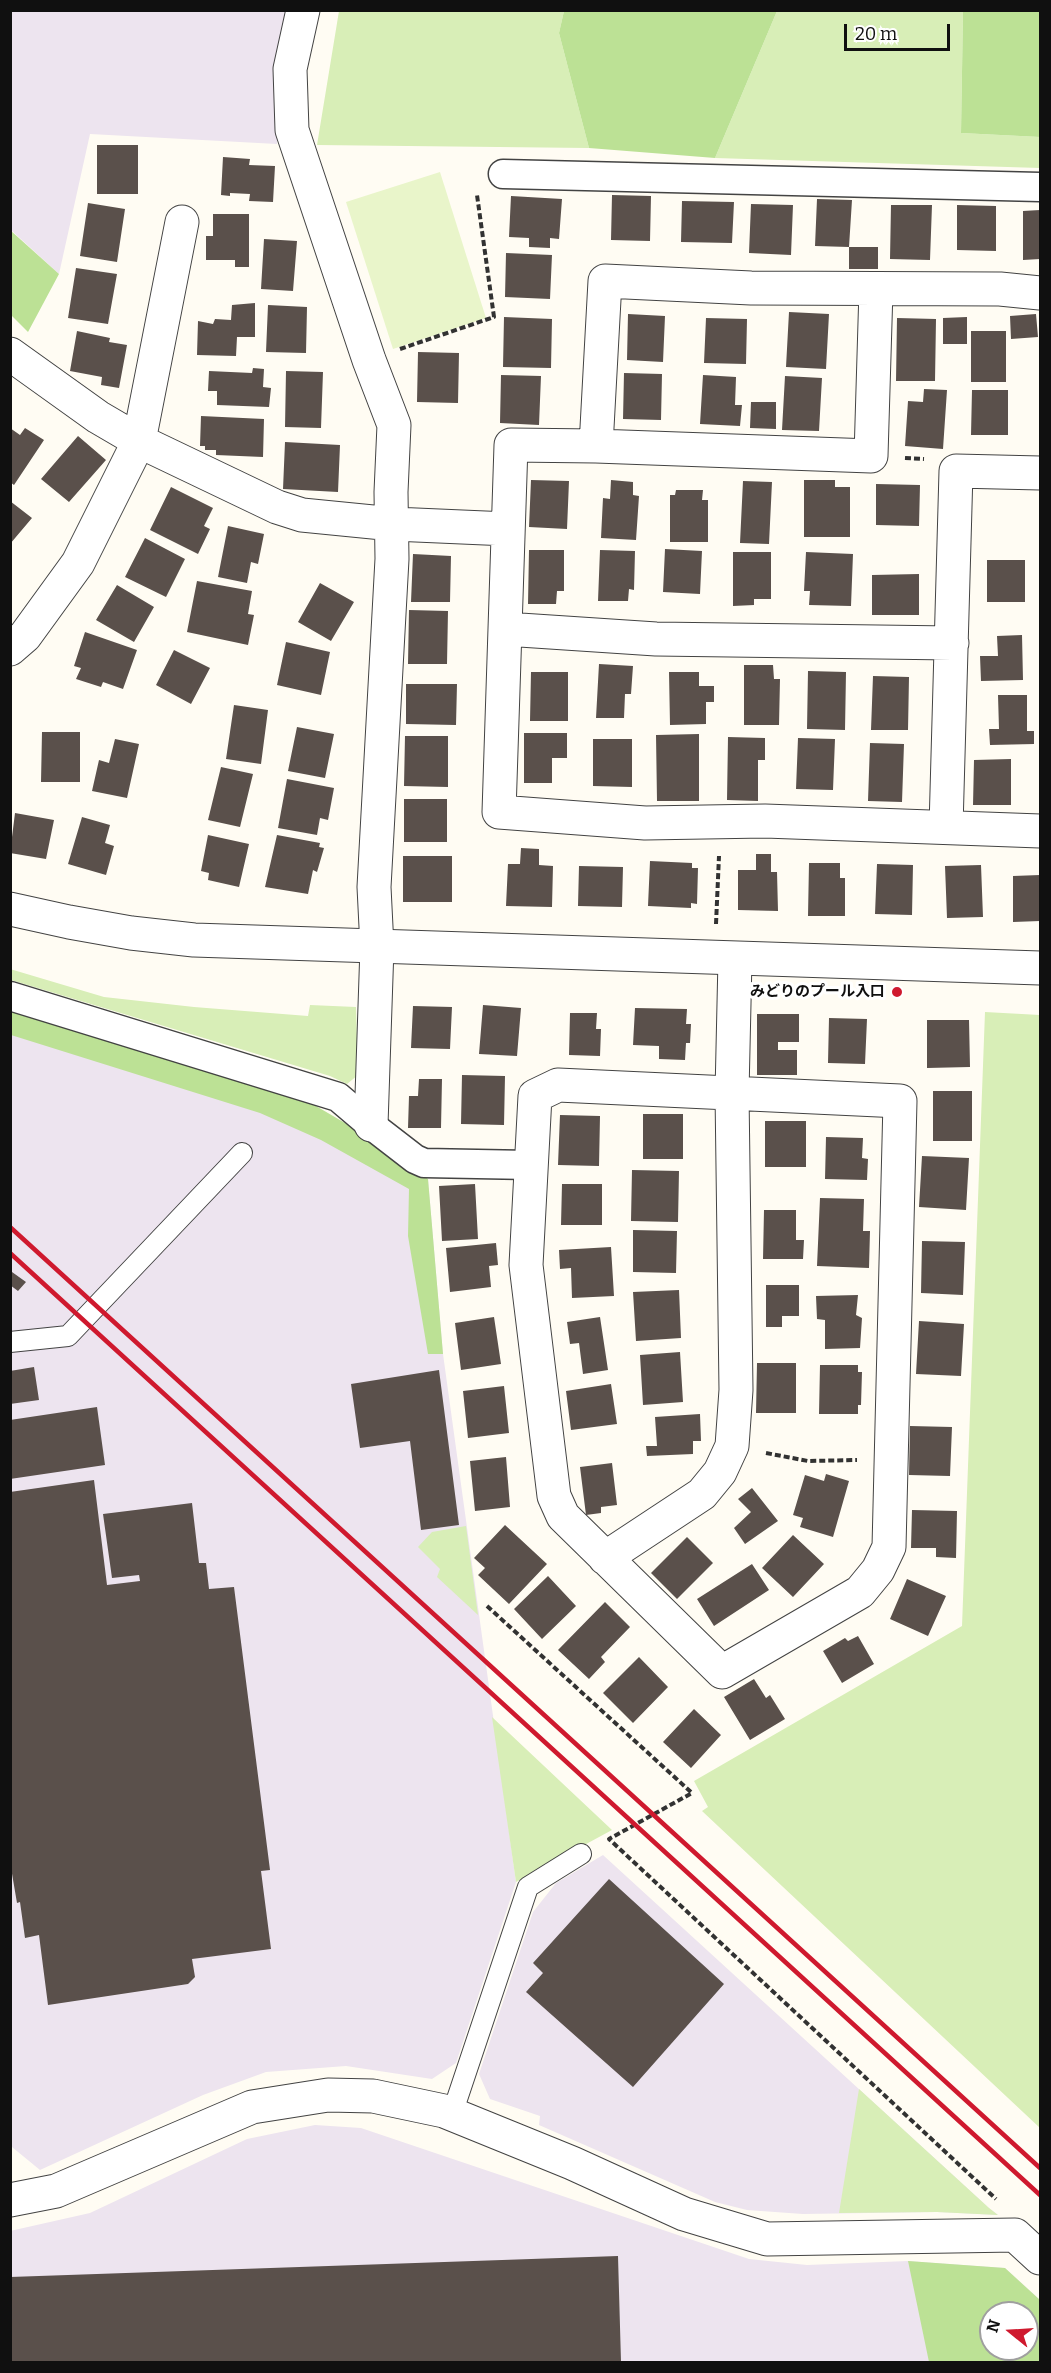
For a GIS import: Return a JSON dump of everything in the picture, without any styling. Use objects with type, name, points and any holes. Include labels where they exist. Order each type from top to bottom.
[{"type":"street","points":[[303,10],[290,69],[292,130],[369,360],[394,425],[391,492],[393,524],[374,887],[377,947],[371,1125]]},
{"type":"street","points":[[502,174],[1041,187]]},
{"type":"street","points":[[10,650],[25,636],[78,563],[139,441],[182,222]]},
{"type":"street","points":[[596,446],[605,281],[751,288],[1000,289],[1041,293]]},
{"type":"street","points":[[876,289],[871,456],[511,445],[499,812],[645,823],[765,821],[1041,831]]},
{"type":"street","points":[[10,354],[98,417],[139,441],[277,507],[302,515],[393,524],[508,529]]},
{"type":"street","points":[[946,826],[956,471],[1041,473]]},
{"type":"street","points":[[505,629],[656,639],[952,643]]},
{"type":"street","points":[[10,909],[131,933],[194,940],[1041,968]]},
{"type":"street","points":[[605,1558],[702,1494],[720,1472],[732,1446],[736,1390],[732,1093],[735,959]]},
{"type":"street","points":[[10,996],[338,1097],[415,1159],[424,1163],[530,1165]]},
{"type":"street","points":[[558,1085],[732,1093],[900,1101],[889,1547],[878,1570],[860,1592],[722,1672],[563,1516],[554,1496],[526,1265],[535,1096],[558,1085]]},
{"type":"street","points":[[10,2200],[56,2191],[252,2108],[285,2100],[328,2095],[373,2096],[408,2102],[452,2114],[572,2163],[684,2214],[767,2239],[1015,2235],[1041,2258]]},
{"type":"lane","points":[[10,1342],[68,1336],[242,1153]]},
{"type":"lane","points":[[452,2114],[528,1887],[581,1854]]},
{"type":"path","points":[[369,360],[494,317],[477,194],[487,176],[502,174]]},
{"type":"path","points":[[871,456],[944,460],[956,471]]},
{"type":"path","points":[[716,924],[720,822]]},
{"type":"path","points":[[732,1446],[808,1461],[891,1459]]},
{"type":"path","points":[[487,1606],[692,1792],[609,1839],[1011,2213],[1015,2235]]},
{"type":"shaded area","points":[[11,11],[288,11],[277,103],[277,144],[90,134],[59,274],[11,230]]},
{"type":"shaded area","points":[[10,1010],[428,1179],[443,1354],[516,1882],[456,2063],[432,2079],[346,2066],[266,2072],[203,2095],[40,2170],[12,2147],[10,2134]]},
{"type":"shaded area","points":[[603,1855],[998,2215],[937,2212],[803,2214],[747,2210],[715,2202],[539,2125],[540,2116],[490,2099],[479,2074],[533,1912],[556,1883]]},
{"type":"shaded area","points":[[315,2125],[361,2128],[749,2259],[807,2265],[908,2261],[1005,2268],[1040,2300],[1040,2362],[11,2362],[10,2231],[90,2213],[247,2139]]},
{"type":"green space","points":[[564,10],[777,11],[715,158],[589,148],[559,33]]},
{"type":"green space","points":[[339,11],[564,11],[559,33],[589,148],[317,145]]},
{"type":"green space","points":[[777,11],[963,11],[961,133],[1040,137],[1040,168],[715,158]]},
{"type":"green space","points":[[963,11],[1040,11],[1040,137],[961,133]]},
{"type":"green space","points":[[440,172],[486,318],[393,349],[346,202]]},
{"type":"green space","points":[[10,230],[59,274],[28,332],[11,315]]},
{"type":"green space","points":[[10,969],[104,997],[194,1007],[308,1016],[310,1005],[356,1007],[358,1075],[347,1084],[330,1076],[11,980]]},
{"type":"green space","points":[[10,1010],[304,1099],[357,1130],[428,1179],[443,1354],[428,1354],[408,1236],[409,1189],[321,1140],[260,1113],[11,1035]]},
{"type":"green space","points":[[985,1012],[1040,1015],[1040,2128],[702,1811],[708,1807],[694,1781],[962,1626]]},
{"type":"green space","points":[[466,1526],[478,1615],[437,1577],[440,1569],[418,1547],[432,1532]]},
{"type":"green space","points":[[492,1717],[612,1830],[516,1882]]},
{"type":"green space","points":[[859,2089],[998,2215],[937,2212],[839,2213]]},
{"type":"green space","points":[[908,2261],[1005,2268],[1040,2300],[1040,2362],[929,2362]]},
{"type":"building","points":[[97,145],[138,145],[138,194],[97,194]]},
{"type":"building","points":[[223,157],[250,159],[249,165],[275,166],[273,202],[249,201],[250,194],[221,195]]},
{"type":"building","points":[[612,195],[651,196],[650,241],[611,240]]},
{"type":"building","points":[[511,196],[562,199],[559,239],[550,238],[550,248],[529,247],[529,238],[509,237]]},
{"type":"building","points":[[817,199],[852,200],[849,247],[815,246]]},
{"type":"building","points":[[682,201],[734,202],[732,243],[681,242]]},
{"type":"building","points":[[88,203],[125,209],[117,262],[80,256]]},
{"type":"building","points":[[751,204],[793,205],[791,255],[749,253]]},
{"type":"building","points":[[891,205],[932,205],[930,260],[890,259]]},
{"type":"building","points":[[957,205],[996,206],[996,251],[957,250]]},
{"type":"building","points":[[1040,210],[1040,259],[1023,260],[1023,211]]},
{"type":"building","points":[[213,214],[249,214],[249,267],[235,267],[235,260],[206,260],[206,236],[213,236]]},
{"type":"building","points":[[264,239],[297,241],[293,291],[261,289]]},
{"type":"building","points":[[849,247],[878,247],[878,269],[849,269]]},
{"type":"building","points":[[506,253],[552,255],[550,299],[505,297]]},
{"type":"building","points":[[76,268],[117,274],[108,324],[68,318]]},
{"type":"building","points":[[255,303],[255,337],[237,337],[236,356],[197,355],[198,321],[213,324],[215,319],[231,320],[232,305]]},
{"type":"building","points":[[268,305],[307,307],[306,353],[266,352]]},
{"type":"building","points":[[789,312],[829,314],[826,369],[786,367]]},
{"type":"building","points":[[628,314],[665,316],[663,362],[627,360]]},
{"type":"building","points":[[1036,314],[1038,337],[1011,339],[1010,316]]},
{"type":"building","points":[[504,317],[552,319],[551,368],[503,367]]},
{"type":"building","points":[[967,317],[967,344],[943,344],[943,318]]},
{"type":"building","points":[[706,318],[747,319],[746,364],[704,363]]},
{"type":"building","points":[[897,318],[936,319],[935,381],[896,381]]},
{"type":"building","points":[[77,331],[110,338],[109,342],[127,345],[119,388],[101,385],[102,377],[70,371]]},
{"type":"building","points":[[971,331],[1006,331],[1006,382],[971,382]]},
{"type":"building","points":[[418,352],[459,353],[458,403],[417,402]]},
{"type":"building","points":[[253,368],[264,369],[263,387],[271,388],[269,407],[217,405],[217,391],[208,391],[209,371],[252,373]]},
{"type":"building","points":[[286,371],[323,372],[321,428],[285,427]]},
{"type":"building","points":[[624,373],[662,374],[661,420],[623,419]]},
{"type":"building","points":[[501,375],[541,376],[539,425],[500,423]]},
{"type":"building","points":[[703,375],[736,377],[735,405],[742,405],[740,426],[700,424]]},
{"type":"building","points":[[785,376],[822,378],[819,431],[782,430]]},
{"type":"building","points":[[924,389],[947,390],[943,449],[905,446],[908,401],[923,402]]},
{"type":"building","points":[[972,390],[1008,390],[1008,435],[971,435]]},
{"type":"building","points":[[751,402],[776,402],[776,429],[750,428]]},
{"type":"building","points":[[201,416],[264,419],[263,457],[216,455],[216,450],[205,450],[205,446],[200,446]]},
{"type":"building","points":[[10,428],[20,435],[25,428],[44,440],[14,485],[10,482]]},
{"type":"building","points":[[78,436],[106,460],[69,502],[41,479]]},
{"type":"building","points":[[285,442],[340,445],[338,492],[283,489]]},
{"type":"building","points":[[531,480],[569,481],[567,529],[529,527]]},
{"type":"building","points":[[611,480],[633,482],[633,495],[639,496],[636,540],[601,538],[603,498],[610,499]]},
{"type":"building","points":[[804,480],[835,480],[835,487],[850,487],[850,537],[804,537]]},
{"type":"building","points":[[743,481],[772,482],[769,544],[740,543]]},
{"type":"building","points":[[876,484],[920,485],[919,526],[876,525]]},
{"type":"building","points":[[171,487],[213,508],[204,526],[210,529],[198,554],[150,530]]},
{"type":"building","points":[[676,490],[703,490],[702,500],[708,500],[708,542],[670,542],[670,495],[675,495]]},
{"type":"building","points":[[10,501],[32,518],[10,544]]},
{"type":"building","points":[[228,526],[264,534],[258,564],[251,562],[247,583],[218,577]]},
{"type":"building","points":[[145,538],[185,559],[166,597],[125,577]]},
{"type":"building","points":[[665,549],[702,551],[700,594],[663,592]]},
{"type":"building","points":[[529,550],[564,550],[564,591],[557,591],[556,604],[528,604]]},
{"type":"building","points":[[600,550],[635,551],[634,590],[629,589],[628,601],[598,601]]},
{"type":"building","points":[[733,552],[771,552],[771,599],[754,599],[754,605],[733,606]]},
{"type":"building","points":[[806,552],[853,554],[851,606],[809,605],[810,591],[804,591]]},
{"type":"building","points":[[413,554],[451,556],[450,602],[411,602]]},
{"type":"building","points":[[987,560],[1025,560],[1025,602],[987,602]]},
{"type":"building","points":[[919,574],[919,615],[872,615],[872,575]]},
{"type":"building","points":[[197,581],[252,591],[248,614],[254,615],[248,645],[187,632]]},
{"type":"building","points":[[320,583],[354,602],[331,641],[298,622]]},
{"type":"building","points":[[117,585],[154,607],[134,642],[96,620]]},
{"type":"building","points":[[409,610],[448,611],[447,664],[408,664]]},
{"type":"building","points":[[85,632],[137,650],[123,689],[103,682],[101,687],[76,679],[81,668],[74,666]]},
{"type":"building","points":[[1022,635],[1023,680],[981,681],[980,656],[998,656],[997,636]]},
{"type":"building","points":[[286,642],[330,652],[321,695],[277,685]]},
{"type":"building","points":[[174,650],[210,668],[191,704],[156,685]]},
{"type":"building","points":[[599,664],[633,666],[631,694],[625,694],[624,718],[596,718]]},
{"type":"building","points":[[744,665],[773,665],[774,679],[780,679],[779,725],[744,725]]},
{"type":"building","points":[[808,671],[846,672],[845,730],[807,729]]},
{"type":"building","points":[[531,672],[568,672],[568,721],[530,721]]},
{"type":"building","points":[[669,672],[699,672],[699,686],[714,686],[714,702],[706,702],[706,724],[670,725]]},
{"type":"building","points":[[873,676],[909,677],[908,730],[871,730]]},
{"type":"building","points":[[406,684],[457,684],[456,725],[406,724]]},
{"type":"building","points":[[998,695],[1027,695],[1027,731],[1034,731],[1034,744],[990,745],[989,729],[999,729]]},
{"type":"building","points":[[234,705],[268,710],[261,764],[226,759]]},
{"type":"building","points":[[297,727],[334,734],[325,778],[288,771]]},
{"type":"building","points":[[42,732],[80,732],[80,782],[41,782]]},
{"type":"building","points":[[524,733],[567,733],[567,758],[552,758],[552,783],[524,783]]},
{"type":"building","points":[[699,734],[699,801],[657,801],[656,735]]},
{"type":"building","points":[[405,736],[448,736],[448,787],[404,786]]},
{"type":"building","points":[[728,737],[765,738],[765,760],[758,760],[758,801],[727,800]]},
{"type":"building","points":[[798,738],[835,739],[833,790],[796,789]]},
{"type":"building","points":[[115,739],[139,744],[127,798],[92,791],[99,760],[109,763]]},
{"type":"building","points":[[593,739],[632,739],[632,787],[593,786]]},
{"type":"building","points":[[870,743],[904,744],[902,802],[868,801]]},
{"type":"building","points":[[1011,759],[1011,805],[973,805],[974,760]]},
{"type":"building","points":[[221,767],[253,774],[240,827],[208,820]]},
{"type":"building","points":[[287,779],[334,788],[328,820],[320,818],[317,835],[278,828]]},
{"type":"building","points":[[404,799],[447,799],[447,842],[404,842]]},
{"type":"building","points":[[15,813],[54,820],[46,859],[10,853]]},
{"type":"building","points":[[82,817],[110,825],[105,843],[114,846],[106,875],[68,864]]},
{"type":"building","points":[[208,835],[249,844],[239,887],[208,880],[209,873],[201,871]]},
{"type":"building","points":[[277,835],[320,843],[319,847],[324,848],[317,872],[313,870],[308,894],[265,887]]},
{"type":"building","points":[[521,848],[539,849],[539,865],[553,866],[552,907],[506,906],[508,864],[520,864]]},
{"type":"building","points":[[756,854],[771,854],[771,872],[777,872],[778,911],[738,910],[738,870],[756,870]]},
{"type":"building","points":[[403,856],[452,856],[452,902],[403,902]]},
{"type":"building","points":[[650,861],[692,863],[692,868],[698,868],[697,904],[691,903],[691,908],[648,906]]},
{"type":"building","points":[[809,863],[840,863],[840,878],[845,878],[845,916],[808,916]]},
{"type":"building","points":[[877,864],[913,865],[912,915],[875,914]]},
{"type":"building","points":[[981,865],[983,917],[947,918],[945,866]]},
{"type":"building","points":[[579,866],[623,867],[622,907],[578,906]]},
{"type":"building","points":[[1040,875],[1040,921],[1013,922],[1013,876]]},
{"type":"building","points":[[483,1005],[521,1008],[517,1056],[479,1054]]},
{"type":"building","points":[[413,1006],[452,1007],[450,1049],[411,1048]]},
{"type":"building","points":[[635,1008],[687,1009],[686,1024],[691,1024],[690,1043],[686,1043],[685,1060],[659,1059],[659,1046],[633,1045]]},
{"type":"building","points":[[570,1013],[597,1013],[596,1029],[601,1029],[600,1056],[569,1055]]},
{"type":"building","points":[[757,1014],[799,1014],[799,1042],[778,1042],[778,1050],[797,1050],[797,1075],[757,1075]]},
{"type":"building","points":[[829,1018],[867,1019],[865,1064],[828,1063]]},
{"type":"building","points":[[927,1020],[969,1020],[970,1067],[927,1068]]},
{"type":"building","points":[[462,1075],[505,1076],[504,1125],[461,1124]]},
{"type":"building","points":[[419,1079],[442,1079],[441,1128],[408,1128],[409,1096],[418,1096]]},
{"type":"building","points":[[933,1091],[972,1091],[972,1141],[933,1141]]},
{"type":"building","points":[[643,1114],[683,1114],[683,1159],[643,1159]]},
{"type":"building","points":[[560,1115],[600,1116],[599,1166],[558,1165]]},
{"type":"building","points":[[765,1121],[806,1121],[806,1167],[765,1167]]},
{"type":"building","points":[[826,1137],[863,1138],[862,1158],[868,1159],[867,1180],[825,1179]]},
{"type":"building","points":[[922,1156],[969,1158],[966,1210],[919,1207]]},
{"type":"building","points":[[632,1170],[679,1171],[678,1222],[631,1221]]},
{"type":"building","points":[[475,1184],[478,1239],[442,1241],[439,1186]]},
{"type":"building","points":[[562,1184],[602,1184],[602,1225],[561,1225]]},
{"type":"building","points":[[820,1198],[864,1199],[863,1231],[870,1231],[869,1268],[817,1266]]},
{"type":"building","points":[[764,1210],[796,1210],[796,1240],[804,1240],[803,1259],[763,1259]]},
{"type":"building","points":[[633,1230],[677,1231],[676,1273],[633,1272]]},
{"type":"building","points":[[922,1241],[965,1242],[963,1295],[921,1293]]},
{"type":"building","points":[[496,1243],[498,1265],[489,1266],[491,1287],[450,1292],[446,1248]]},
{"type":"building","points":[[611,1247],[614,1296],[572,1298],[571,1268],[560,1269],[559,1250]]},
{"type":"building","points":[[12,1272],[26,1282],[18,1291],[10,1285]]},
{"type":"building","points":[[766,1285],[799,1285],[799,1316],[782,1316],[782,1327],[766,1327]]},
{"type":"building","points":[[679,1290],[681,1338],[636,1341],[633,1292]]},
{"type":"building","points":[[858,1295],[856,1315],[862,1318],[860,1348],[825,1349],[825,1320],[817,1319],[816,1296]]},
{"type":"building","points":[[494,1317],[501,1364],[461,1370],[455,1323]]},
{"type":"building","points":[[600,1317],[608,1370],[583,1374],[579,1343],[570,1344],[567,1322]]},
{"type":"building","points":[[919,1321],[964,1324],[961,1376],[916,1374]]},
{"type":"building","points":[[680,1352],[683,1402],[643,1405],[640,1355]]},
{"type":"building","points":[[757,1363],[796,1363],[796,1413],[756,1413]]},
{"type":"building","points":[[820,1365],[858,1365],[858,1372],[862,1372],[861,1405],[858,1405],[858,1414],[819,1414]]},
{"type":"building","points":[[34,1367],[39,1400],[10,1404],[10,1371]]},
{"type":"building","points":[[439,1370],[459,1525],[421,1530],[410,1441],[360,1448],[351,1384]]},
{"type":"building","points":[[611,1384],[617,1424],[571,1430],[566,1391]]},
{"type":"building","points":[[504,1386],[509,1433],[468,1438],[463,1391]]},
{"type":"building","points":[[97,1407],[105,1465],[10,1479],[10,1420]]},
{"type":"building","points":[[700,1414],[701,1441],[693,1441],[693,1454],[647,1456],[646,1446],[657,1446],[655,1417]]},
{"type":"building","points":[[910,1426],[952,1427],[950,1476],[909,1475]]},
{"type":"building","points":[[506,1457],[510,1507],[475,1511],[470,1461]]},
{"type":"building","points":[[612,1463],[617,1505],[601,1507],[601,1513],[586,1515],[580,1467]]},
{"type":"building","points":[[826,1474],[849,1481],[833,1537],[800,1527],[803,1518],[793,1515],[805,1475],[824,1481]]},
{"type":"building","points":[[94,1480],[107,1585],[140,1581],[139,1575],[112,1578],[103,1514],[192,1503],[199,1563],[206,1563],[209,1589],[234,1587],[270,1870],[261,1871],[271,1949],[192,1959],[195,1977],[188,1984],[48,2005],[39,1935],[25,1938],[20,1902],[17,1903],[10,1862],[10,1492]]},
{"type":"building","points":[[752,1488],[778,1521],[745,1544],[734,1528],[751,1512],[738,1499]]},
{"type":"building","points":[[912,1510],[957,1511],[956,1558],[936,1557],[936,1548],[911,1548]]},
{"type":"building","points":[[505,1525],[547,1564],[509,1604],[478,1575],[485,1568],[474,1558]]},
{"type":"building","points":[[793,1535],[824,1564],[793,1597],[762,1568]]},
{"type":"building","points":[[687,1537],[713,1563],[677,1599],[651,1573]]},
{"type":"building","points":[[752,1564],[769,1590],[714,1626],[697,1599]]},
{"type":"building","points":[[548,1576],[576,1606],[542,1639],[514,1609]]},
{"type":"building","points":[[907,1579],[946,1596],[928,1636],[890,1619]]},
{"type":"building","points":[[605,1602],[630,1627],[601,1657],[605,1662],[589,1679],[558,1650]]},
{"type":"building","points":[[858,1636],[874,1664],[842,1683],[823,1651],[845,1638],[848,1641]]},
{"type":"building","points":[[639,1657],[668,1687],[633,1723],[603,1693]]},
{"type":"building","points":[[754,1679],[766,1698],[770,1695],[785,1719],[750,1740],[724,1697]]},
{"type":"building","points":[[694,1709],[721,1735],[691,1768],[663,1742]]},
{"type":"building","points":[[609,1879],[724,1984],[633,2087],[526,1992],[543,1973],[533,1963]]},
{"type":"building","points":[[618,2256],[621,2362],[10,2362],[10,2277]]},
{"type":"railway","points":[[10,1227],[1040,2168]]},
{"type":"railway","points":[[10,1253],[1040,2195]]},
{"type":"place","name":"みどりのプール入口","points":[[897,992]]}]
